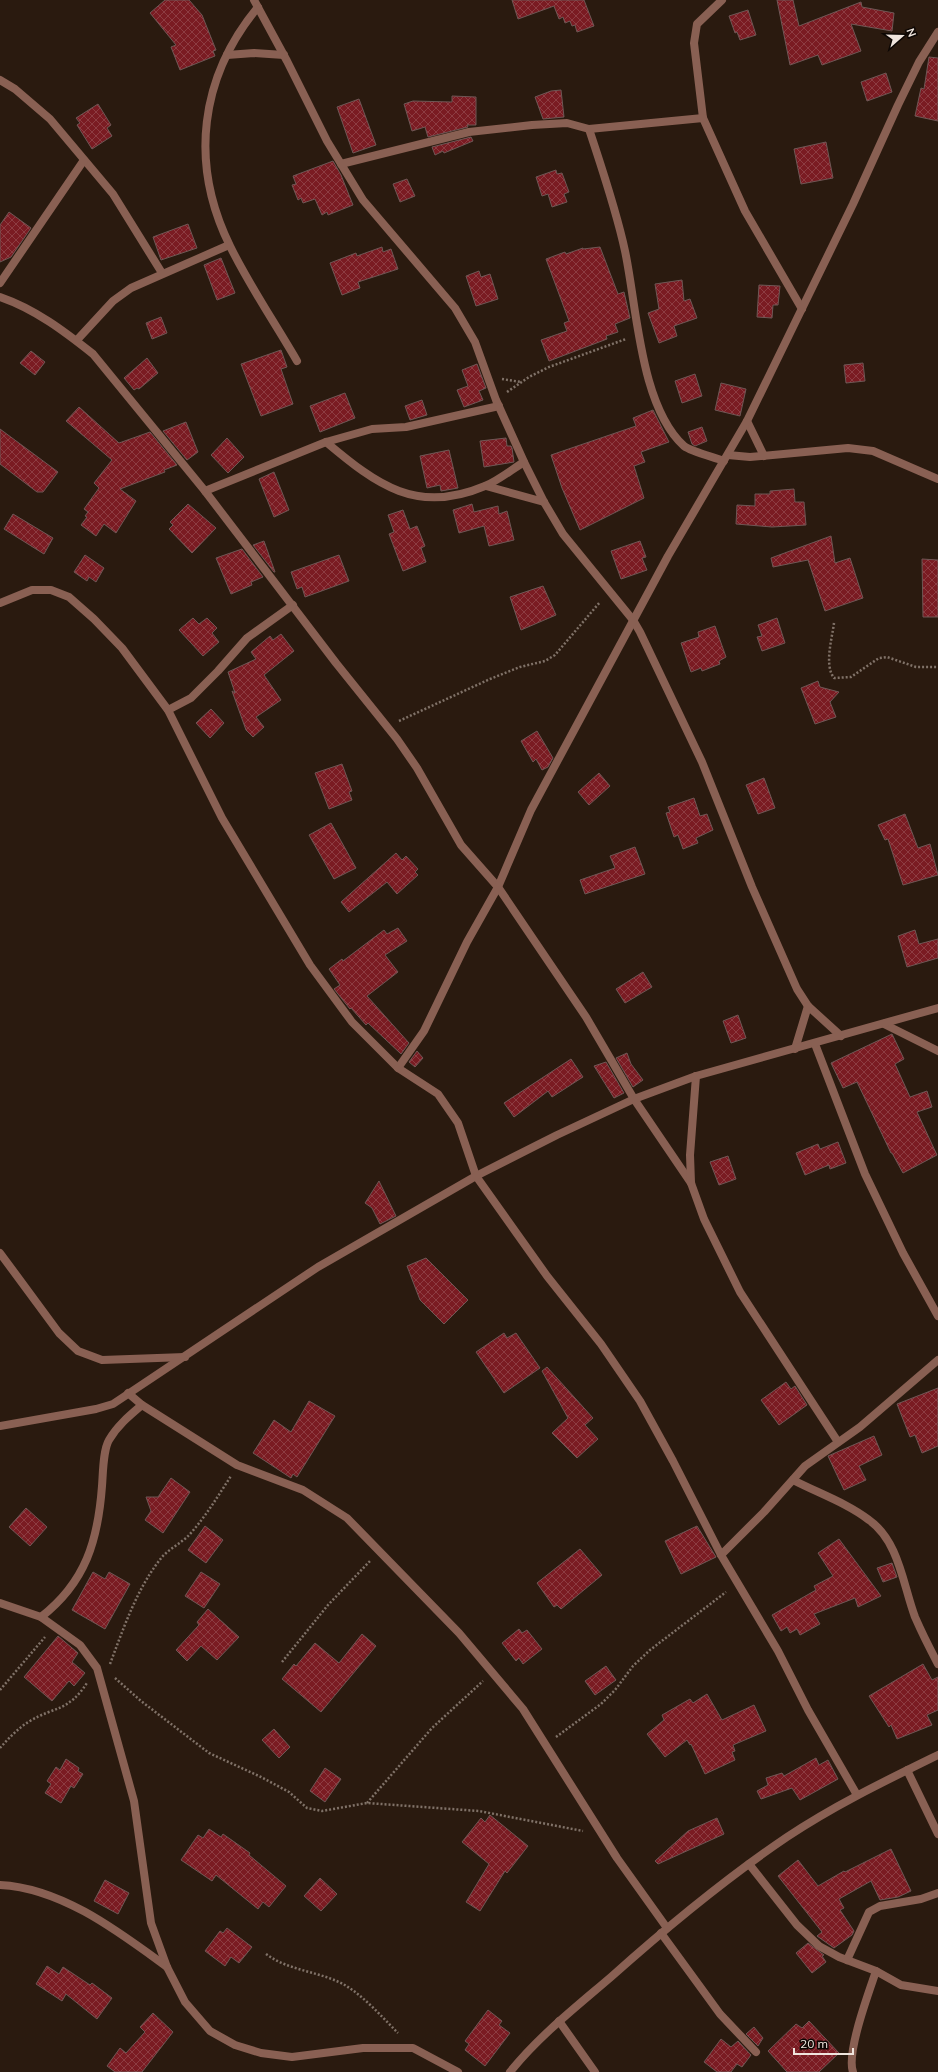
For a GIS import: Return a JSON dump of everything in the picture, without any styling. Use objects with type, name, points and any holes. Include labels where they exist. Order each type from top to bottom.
[{"type":"street","points":[[722,0],[697,24],[694,43],[703,118],[745,211],[802,309]]},
{"type":"street","points":[[256,3],[227,55],[213,88],[208,108],[205,135],[208,170],[213,197],[229,245],[298,361]]},
{"type":"street","points":[[256,3],[327,141],[363,200],[455,308],[475,342],[497,403],[524,462],[544,502],[563,534],[633,620],[702,762],[794,982],[808,1006],[841,1036]]},
{"type":"street","points":[[398,1068],[424,1031],[467,942],[498,887],[531,810],[633,620],[699,501],[747,421],[802,309],[919,62],[938,32]]},
{"type":"street","points":[[227,55],[254,53],[284,56]]},
{"type":"street","points":[[0,80],[15,89],[50,118],[112,194],[162,273]]},
{"type":"street","points":[[341,164],[469,132],[567,123],[589,129],[703,118]]},
{"type":"street","points":[[589,129],[608,184],[625,251],[638,334],[658,407],[668,427],[685,447],[726,458],[848,448],[873,451],[938,479]]},
{"type":"street","points":[[0,283],[84,160]]},
{"type":"street","points":[[77,340],[113,302],[131,288],[162,273],[229,245]]},
{"type":"street","points":[[0,297],[23,306],[60,327],[93,354],[205,491],[336,663],[387,726],[417,768],[461,845],[498,887],[586,1017],[634,1100],[691,1183],[704,1219],[740,1292],[838,1442]]},
{"type":"street","points":[[205,491],[326,442],[372,429],[406,427],[497,403]]},
{"type":"street","points":[[747,421],[764,456]]},
{"type":"street","points":[[326,442],[349,461],[376,479],[404,494],[427,498],[456,495],[486,486],[524,462]]},
{"type":"street","points":[[486,486],[544,502]]},
{"type":"street","points":[[0,603],[32,590],[51,590],[69,597],[94,619],[122,648],[168,710],[222,818],[310,965],[352,1022],[398,1068],[438,1094],[458,1123],[476,1176],[547,1276],[601,1344],[640,1401],[673,1461],[721,1555],[778,1651],[808,1710],[857,1795]]},
{"type":"street","points":[[168,710],[191,698],[218,671],[247,638],[293,605]]},
{"type":"street","points":[[795,1049],[808,1006]]},
{"type":"street","points":[[0,1426],[96,1409],[113,1404],[318,1267],[476,1176],[557,1135],[634,1100],[696,1076],[815,1044],[938,1008]]},
{"type":"street","points":[[884,1024],[938,1051]]},
{"type":"street","points":[[815,1044],[865,1174],[903,1253],[938,1316]]},
{"type":"street","points":[[691,1183],[690,1155],[696,1076]]},
{"type":"street","points":[[0,1253],[59,1333],[78,1352],[102,1360],[185,1357]]},
{"type":"street","points":[[721,1555],[764,1512],[805,1466],[860,1427],[938,1360]]},
{"type":"street","points":[[128,1394],[142,1405],[237,1465],[303,1490],[326,1503],[347,1518],[380,1551],[405,1580],[459,1632],[523,1709],[664,1931],[720,2014],[756,2052]]},
{"type":"street","points":[[41,1616],[55,1606],[70,1590],[91,1551],[99,1520],[108,1442],[120,1424],[142,1405]]},
{"type":"street","points":[[793,1480],[870,1520],[883,1533],[892,1548],[916,1618],[938,1664]]},
{"type":"street","points":[[0,1603],[41,1616],[80,1645],[96,1668],[102,1684],[134,1801],[151,1923],[167,1967],[186,2002],[210,2031],[235,2045],[261,2053],[292,2057],[363,2048],[413,2048],[458,2072]]},
{"type":"street","points":[[510,2072],[522,2057],[559,2021],[664,1931],[749,1864],[788,1837],[857,1795],[938,1755]]},
{"type":"street","points":[[907,1770],[938,1834]]},
{"type":"street","points":[[749,1864],[797,1925],[819,1946],[846,1960],[876,1971],[901,1985],[938,1991]]},
{"type":"street","points":[[0,1884],[43,1894],[76,1907],[122,1935],[167,1967]]},
{"type":"street","points":[[846,1960],[869,1912],[880,1906],[921,1900],[938,1893]]},
{"type":"street","points":[[853,2072],[851,2066],[855,2043],[876,1971]]},
{"type":"street","points":[[559,2021],[595,2072]]},
{"type":"path","points":[[497,403],[529,377],[549,367],[581,357],[638,334]]},
{"type":"path","points":[[387,726],[490,679],[520,667],[545,661],[555,655],[609,591]]},
{"type":"path","points":[[834,623],[830,673],[834,678],[851,677],[879,658],[887,657],[916,667],[938,667]]},
{"type":"path","points":[[102,1684],[137,1596],[156,1565],[163,1555],[181,1542],[195,1528],[237,1465]]},
{"type":"path","points":[[282,1662],[328,1605],[380,1551]]},
{"type":"path","points":[[546,1744],[601,1704],[615,1690],[633,1666],[650,1650],[738,1583]]},
{"type":"path","points":[[0,1690],[54,1626]]},
{"type":"path","points":[[0,1748],[16,1731],[31,1720],[56,1711],[72,1702],[83,1689],[96,1668]]},
{"type":"path","points":[[107,1671],[141,1701],[209,1753],[261,1777],[289,1792],[307,1808],[322,1811],[368,1803],[479,1811],[544,1822],[603,1836]]},
{"type":"path","points":[[368,1803],[432,1728],[493,1673]]},
{"type":"path","points":[[266,1954],[276,1962],[343,1984],[362,1998],[413,2048]]},
{"type":"building","points":[[165,0],[189,0],[202,15],[216,50],[213,51],[215,56],[180,70],[171,47],[176,45],[150,13]]},
{"type":"building","points":[[512,0],[584,0],[594,26],[577,32],[575,25],[572,26],[570,21],[565,23],[563,17],[559,19],[554,6],[518,19]]},
{"type":"building","points":[[777,0],[793,0],[799,26],[861,2],[862,7],[894,13],[892,31],[851,24],[861,51],[822,65],[818,55],[790,65]]},
{"type":"building","points":[[748,10],[756,35],[740,40],[737,32],[735,33],[729,16]]},
{"type":"building","points":[[929,57],[938,58],[938,121],[915,116],[921,88],[924,89]]},
{"type":"building","points":[[886,73],[892,92],[867,101],[861,82]]},
{"type":"building","points":[[561,90],[564,117],[543,119],[535,97],[551,91]]},
{"type":"building","points":[[452,96],[476,97],[476,125],[467,125],[468,127],[428,137],[425,127],[412,131],[404,104],[413,101],[452,102]]},
{"type":"building","points":[[359,99],[376,145],[353,153],[337,107]]},
{"type":"building","points":[[98,104],[111,125],[107,128],[112,136],[92,149],[77,125],[80,123],[76,118]]},
{"type":"building","points":[[471,137],[473,141],[444,153],[443,151],[435,155],[432,147]]},
{"type":"building","points":[[826,142],[833,178],[801,184],[794,149]]},
{"type":"building","points":[[333,161],[341,175],[353,205],[328,215],[327,212],[322,215],[315,199],[303,203],[301,198],[298,200],[292,185],[296,184],[293,176]]},
{"type":"building","points":[[556,170],[557,174],[562,173],[569,192],[564,194],[567,202],[552,207],[548,194],[542,196],[536,177]]},
{"type":"building","points":[[407,179],[415,196],[400,202],[393,184]]},
{"type":"building","points":[[9,212],[31,228],[11,257],[0,262],[0,225]]},
{"type":"building","points":[[188,224],[197,248],[161,260],[153,237]]},
{"type":"building","points":[[382,247],[383,252],[391,249],[398,269],[358,282],[360,288],[342,295],[330,263],[356,253],[357,256]]},
{"type":"building","points":[[600,247],[618,294],[624,292],[630,318],[615,324],[618,332],[606,336],[607,339],[549,361],[541,340],[567,331],[564,323],[569,321],[546,259],[565,252],[566,254],[583,248]]},
{"type":"building","points":[[221,258],[235,293],[217,300],[204,265]]},
{"type":"building","points":[[479,271],[481,277],[490,274],[498,299],[476,306],[466,276]]},
{"type":"building","points":[[682,280],[684,301],[690,299],[697,318],[674,326],[677,336],[659,343],[648,313],[659,309],[655,284]]},
{"type":"building","points":[[759,285],[780,286],[778,305],[773,305],[772,318],[757,317]]},
{"type":"building","points":[[161,317],[167,333],[152,339],[146,323]]},
{"type":"building","points":[[281,350],[287,367],[281,369],[293,404],[261,416],[241,364]]},
{"type":"building","points":[[31,351],[45,362],[35,375],[20,363]]},
{"type":"building","points":[[147,358],[158,373],[139,389],[137,388],[134,390],[124,378]]},
{"type":"building","points":[[863,363],[865,381],[846,383],[844,365]]},
{"type":"building","points":[[477,364],[486,388],[479,391],[483,400],[464,407],[457,390],[468,386],[462,370]]},
{"type":"building","points":[[695,374],[702,396],[682,403],[675,381]]},
{"type":"building","points":[[721,383],[746,389],[740,416],[715,410]]},
{"type":"building","points":[[345,393],[355,418],[320,432],[310,406]]},
{"type":"building","points":[[422,400],[427,415],[410,420],[405,406]]},
{"type":"building","points":[[79,407],[119,443],[150,432],[177,465],[164,470],[165,472],[120,489],[136,501],[116,533],[104,524],[96,536],[81,525],[87,517],[85,516],[88,512],[84,509],[99,488],[94,483],[112,460],[66,421]]},
{"type":"building","points":[[653,410],[669,442],[641,452],[645,462],[634,466],[644,498],[580,530],[562,488],[551,455],[636,426],[633,418]]},
{"type":"building","points":[[186,422],[198,452],[187,460],[163,431]]},
{"type":"building","points":[[702,427],[707,441],[695,446],[692,444],[688,432]]},
{"type":"building","points":[[0,429],[58,472],[43,492],[37,492],[0,464]]},
{"type":"building","points":[[227,438],[244,457],[228,473],[211,455]]},
{"type":"building","points":[[506,438],[507,446],[511,446],[512,448],[514,462],[484,467],[480,441]]},
{"type":"building","points":[[449,450],[458,488],[441,491],[440,485],[427,488],[420,456]]},
{"type":"building","points":[[274,472],[289,510],[274,517],[259,479]]},
{"type":"building","points":[[794,489],[795,502],[804,502],[806,525],[772,527],[736,524],[737,505],[755,506],[755,494],[770,494],[770,491]]},
{"type":"building","points":[[188,504],[216,528],[192,553],[169,529],[173,525],[170,522]]},
{"type":"building","points":[[472,504],[474,512],[498,506],[499,514],[507,511],[514,540],[489,546],[484,526],[459,533],[453,510]]},
{"type":"building","points":[[403,510],[410,529],[417,526],[425,546],[421,548],[426,562],[403,571],[389,534],[394,532],[388,515]]},
{"type":"building","points":[[13,514],[53,538],[44,554],[4,529]]},
{"type":"building","points":[[831,536],[835,563],[850,558],[863,598],[825,611],[808,560],[773,567],[771,558]]},
{"type":"building","points":[[264,541],[275,572],[253,545]]},
{"type":"building","points":[[640,541],[646,557],[642,558],[647,570],[621,579],[611,551]]},
{"type":"building","points":[[242,549],[263,577],[251,582],[252,585],[231,594],[216,558]]},
{"type":"building","points":[[85,555],[104,568],[96,582],[89,577],[87,581],[74,572]]},
{"type":"building","points":[[339,555],[349,581],[305,597],[302,587],[297,589],[291,572]]},
{"type":"building","points":[[922,559],[938,560],[938,617],[923,617]]},
{"type":"building","points":[[543,586],[556,615],[521,630],[510,597]]},
{"type":"building","points":[[193,618],[199,624],[207,618],[217,628],[212,633],[219,642],[203,656],[179,630]]},
{"type":"building","points":[[777,618],[785,643],[762,651],[757,637],[762,636],[758,625]]},
{"type":"building","points":[[715,626],[726,657],[719,661],[720,664],[702,671],[701,668],[691,672],[681,643],[699,637],[698,632]]},
{"type":"building","points":[[281,634],[294,651],[264,675],[281,700],[256,717],[264,727],[253,737],[246,730],[232,691],[235,693],[228,672],[256,659],[251,652],[270,636],[273,640]]},
{"type":"building","points":[[818,681],[820,687],[839,692],[830,702],[836,717],[815,724],[801,688]]},
{"type":"building","points":[[211,709],[224,723],[210,738],[196,723]]},
{"type":"building","points":[[537,731],[553,758],[548,767],[542,770],[536,759],[533,762],[521,741]]},
{"type":"building","points":[[342,764],[352,791],[349,792],[352,800],[329,809],[315,773]]},
{"type":"building","points":[[599,773],[610,786],[589,805],[578,792]]},
{"type":"building","points":[[764,778],[775,808],[758,814],[746,785]]},
{"type":"building","points":[[694,798],[700,816],[707,814],[713,830],[696,838],[698,843],[683,849],[678,835],[674,837],[666,813],[670,812],[668,807]]},
{"type":"building","points":[[905,814],[918,848],[930,844],[938,875],[903,885],[888,839],[885,840],[878,825]]},
{"type":"building","points":[[331,823],[356,868],[334,879],[309,835]]},
{"type":"building","points":[[635,847],[645,874],[585,894],[580,880],[615,868],[610,856]]},
{"type":"building","points":[[396,853],[402,860],[406,856],[418,869],[415,872],[418,875],[397,894],[387,882],[349,912],[341,902]]},
{"type":"building","points":[[398,928],[407,941],[385,955],[398,972],[367,996],[409,1043],[401,1054],[368,1023],[366,1025],[351,1008],[350,1009],[334,989],[340,985],[329,969],[342,959],[343,961],[384,930],[387,934]]},
{"type":"building","points":[[915,930],[919,944],[938,939],[938,958],[907,967],[898,936]]},
{"type":"building","points":[[643,972],[652,987],[625,1003],[616,989]]},
{"type":"building","points":[[738,1015],[746,1038],[731,1043],[723,1021]]},
{"type":"building","points":[[892,1034],[904,1059],[895,1064],[910,1097],[927,1091],[932,1107],[917,1112],[937,1155],[903,1173],[891,1153],[857,1082],[843,1088],[831,1063]]},
{"type":"building","points":[[417,1051],[423,1058],[415,1067],[409,1062]]},
{"type":"building","points":[[627,1053],[631,1064],[643,1080],[633,1087],[616,1058]]},
{"type":"building","points":[[571,1059],[583,1077],[552,1097],[548,1091],[514,1117],[504,1103]]},
{"type":"building","points":[[606,1062],[624,1093],[614,1098],[594,1066]]},
{"type":"building","points":[[838,1142],[846,1163],[830,1169],[829,1165],[805,1175],[796,1153],[818,1144],[820,1149]]},
{"type":"building","points":[[728,1156],[736,1179],[719,1185],[710,1162]]},
{"type":"building","points":[[379,1181],[396,1216],[380,1224],[372,1208],[365,1203]]},
{"type":"building","points":[[426,1258],[468,1300],[444,1324],[420,1300],[407,1266]]},
{"type":"building","points":[[504,1333],[507,1338],[516,1333],[540,1368],[504,1393],[476,1352]]},
{"type":"building","points":[[547,1367],[593,1418],[585,1425],[598,1439],[577,1458],[552,1433],[568,1418],[542,1371]]},
{"type":"building","points":[[786,1382],[791,1389],[795,1386],[807,1405],[779,1425],[761,1400]]},
{"type":"building","points":[[938,1388],[938,1446],[922,1453],[915,1435],[910,1437],[897,1404]]},
{"type":"building","points":[[309,1401],[335,1416],[297,1477],[293,1474],[291,1478],[253,1453],[274,1420],[291,1432]]},
{"type":"building","points":[[874,1436],[882,1455],[859,1466],[866,1480],[844,1490],[828,1456]]},
{"type":"building","points":[[171,1478],[190,1492],[163,1533],[145,1520],[151,1511],[146,1497],[158,1497]]},
{"type":"building","points":[[26,1508],[47,1527],[30,1546],[9,1527]]},
{"type":"building","points":[[205,1526],[223,1540],[206,1563],[188,1550]]},
{"type":"building","points":[[697,1526],[716,1557],[681,1574],[665,1541]]},
{"type":"building","points":[[839,1539],[881,1596],[858,1607],[855,1598],[814,1614],[820,1624],[800,1635],[797,1629],[790,1633],[787,1627],[781,1631],[772,1615],[816,1590],[814,1586],[833,1576],[818,1553]]},
{"type":"building","points":[[580,1549],[602,1575],[561,1609],[557,1605],[554,1607],[537,1583]]},
{"type":"building","points":[[892,1563],[897,1577],[883,1582],[877,1568]]},
{"type":"building","points":[[93,1572],[105,1579],[109,1572],[130,1584],[105,1629],[72,1610]]},
{"type":"building","points":[[201,1572],[220,1584],[204,1608],[185,1596]]},
{"type":"building","points":[[208,1609],[239,1637],[217,1660],[201,1646],[187,1661],[176,1650],[199,1625],[197,1622]]},
{"type":"building","points":[[519,1629],[522,1633],[527,1630],[542,1649],[523,1664],[519,1658],[516,1661],[502,1643]]},
{"type":"building","points":[[362,1634],[376,1646],[321,1712],[282,1679],[294,1664],[296,1666],[315,1643],[339,1663]]},
{"type":"building","points":[[58,1636],[78,1653],[72,1662],[85,1673],[74,1686],[69,1681],[52,1701],[24,1677]]},
{"type":"building","points":[[923,1664],[932,1680],[938,1677],[938,1710],[927,1715],[932,1725],[897,1739],[891,1725],[889,1727],[869,1696]]},
{"type":"building","points":[[606,1666],[616,1680],[595,1695],[585,1681]]},
{"type":"building","points":[[707,1694],[722,1720],[754,1705],[766,1731],[733,1745],[735,1751],[732,1752],[735,1760],[705,1774],[691,1744],[690,1745],[687,1740],[665,1757],[647,1734],[664,1720],[662,1715],[690,1699],[693,1703]]},
{"type":"building","points":[[274,1729],[290,1747],[279,1758],[262,1740]]},
{"type":"building","points":[[816,1758],[819,1765],[828,1760],[838,1779],[800,1800],[792,1788],[761,1799],[757,1791],[768,1785],[766,1778],[782,1773],[784,1776]]},
{"type":"building","points":[[66,1759],[79,1768],[78,1771],[83,1774],[74,1788],[71,1786],[61,1803],[45,1793],[51,1784],[47,1781],[56,1767],[60,1770]]},
{"type":"building","points":[[325,1768],[341,1779],[325,1802],[310,1791]]},
{"type":"building","points":[[490,1815],[528,1846],[507,1873],[505,1871],[480,1911],[466,1902],[489,1864],[462,1842],[481,1818],[485,1822]]},
{"type":"building","points":[[717,1818],[724,1834],[658,1864],[655,1861],[688,1831]]},
{"type":"building","points":[[209,1829],[221,1837],[223,1834],[250,1853],[249,1855],[286,1886],[269,1907],[263,1902],[258,1909],[216,1875],[212,1881],[181,1860],[198,1835],[203,1838]]},
{"type":"building","points":[[891,1849],[911,1891],[898,1897],[880,1900],[871,1881],[839,1899],[844,1908],[840,1910],[854,1931],[852,1935],[834,1948],[817,1936],[822,1932],[778,1876],[798,1860],[818,1886],[844,1871],[845,1872]]},
{"type":"building","points":[[320,1878],[337,1894],[321,1911],[304,1896]]},
{"type":"building","points":[[105,1880],[129,1893],[118,1914],[94,1901]]},
{"type":"building","points":[[227,1928],[252,1947],[239,1963],[231,1957],[225,1966],[205,1951],[220,1931],[223,1933]]},
{"type":"building","points":[[808,1943],[824,1955],[822,1956],[826,1962],[812,1973],[796,1953]]},
{"type":"building","points":[[47,1966],[59,1974],[63,1967],[90,1985],[92,1983],[112,1998],[97,2019],[66,1994],[62,2001],[36,1984]]},
{"type":"building","points":[[488,2010],[502,2021],[499,2025],[510,2033],[485,2066],[465,2050],[469,2044],[465,2041]]},
{"type":"building","points":[[153,2013],[173,2032],[142,2072],[115,2072],[107,2066],[120,2048],[126,2053],[145,2032],[140,2027]]},
{"type":"building","points":[[809,2021],[839,2053],[819,2072],[787,2072],[768,2051],[796,2024],[802,2028]]},
{"type":"building","points":[[754,2027],[763,2038],[758,2046],[746,2034]]},
{"type":"building","points":[[721,2039],[731,2047],[738,2041],[751,2055],[742,2067],[737,2064],[731,2072],[717,2072],[704,2062]]}]
